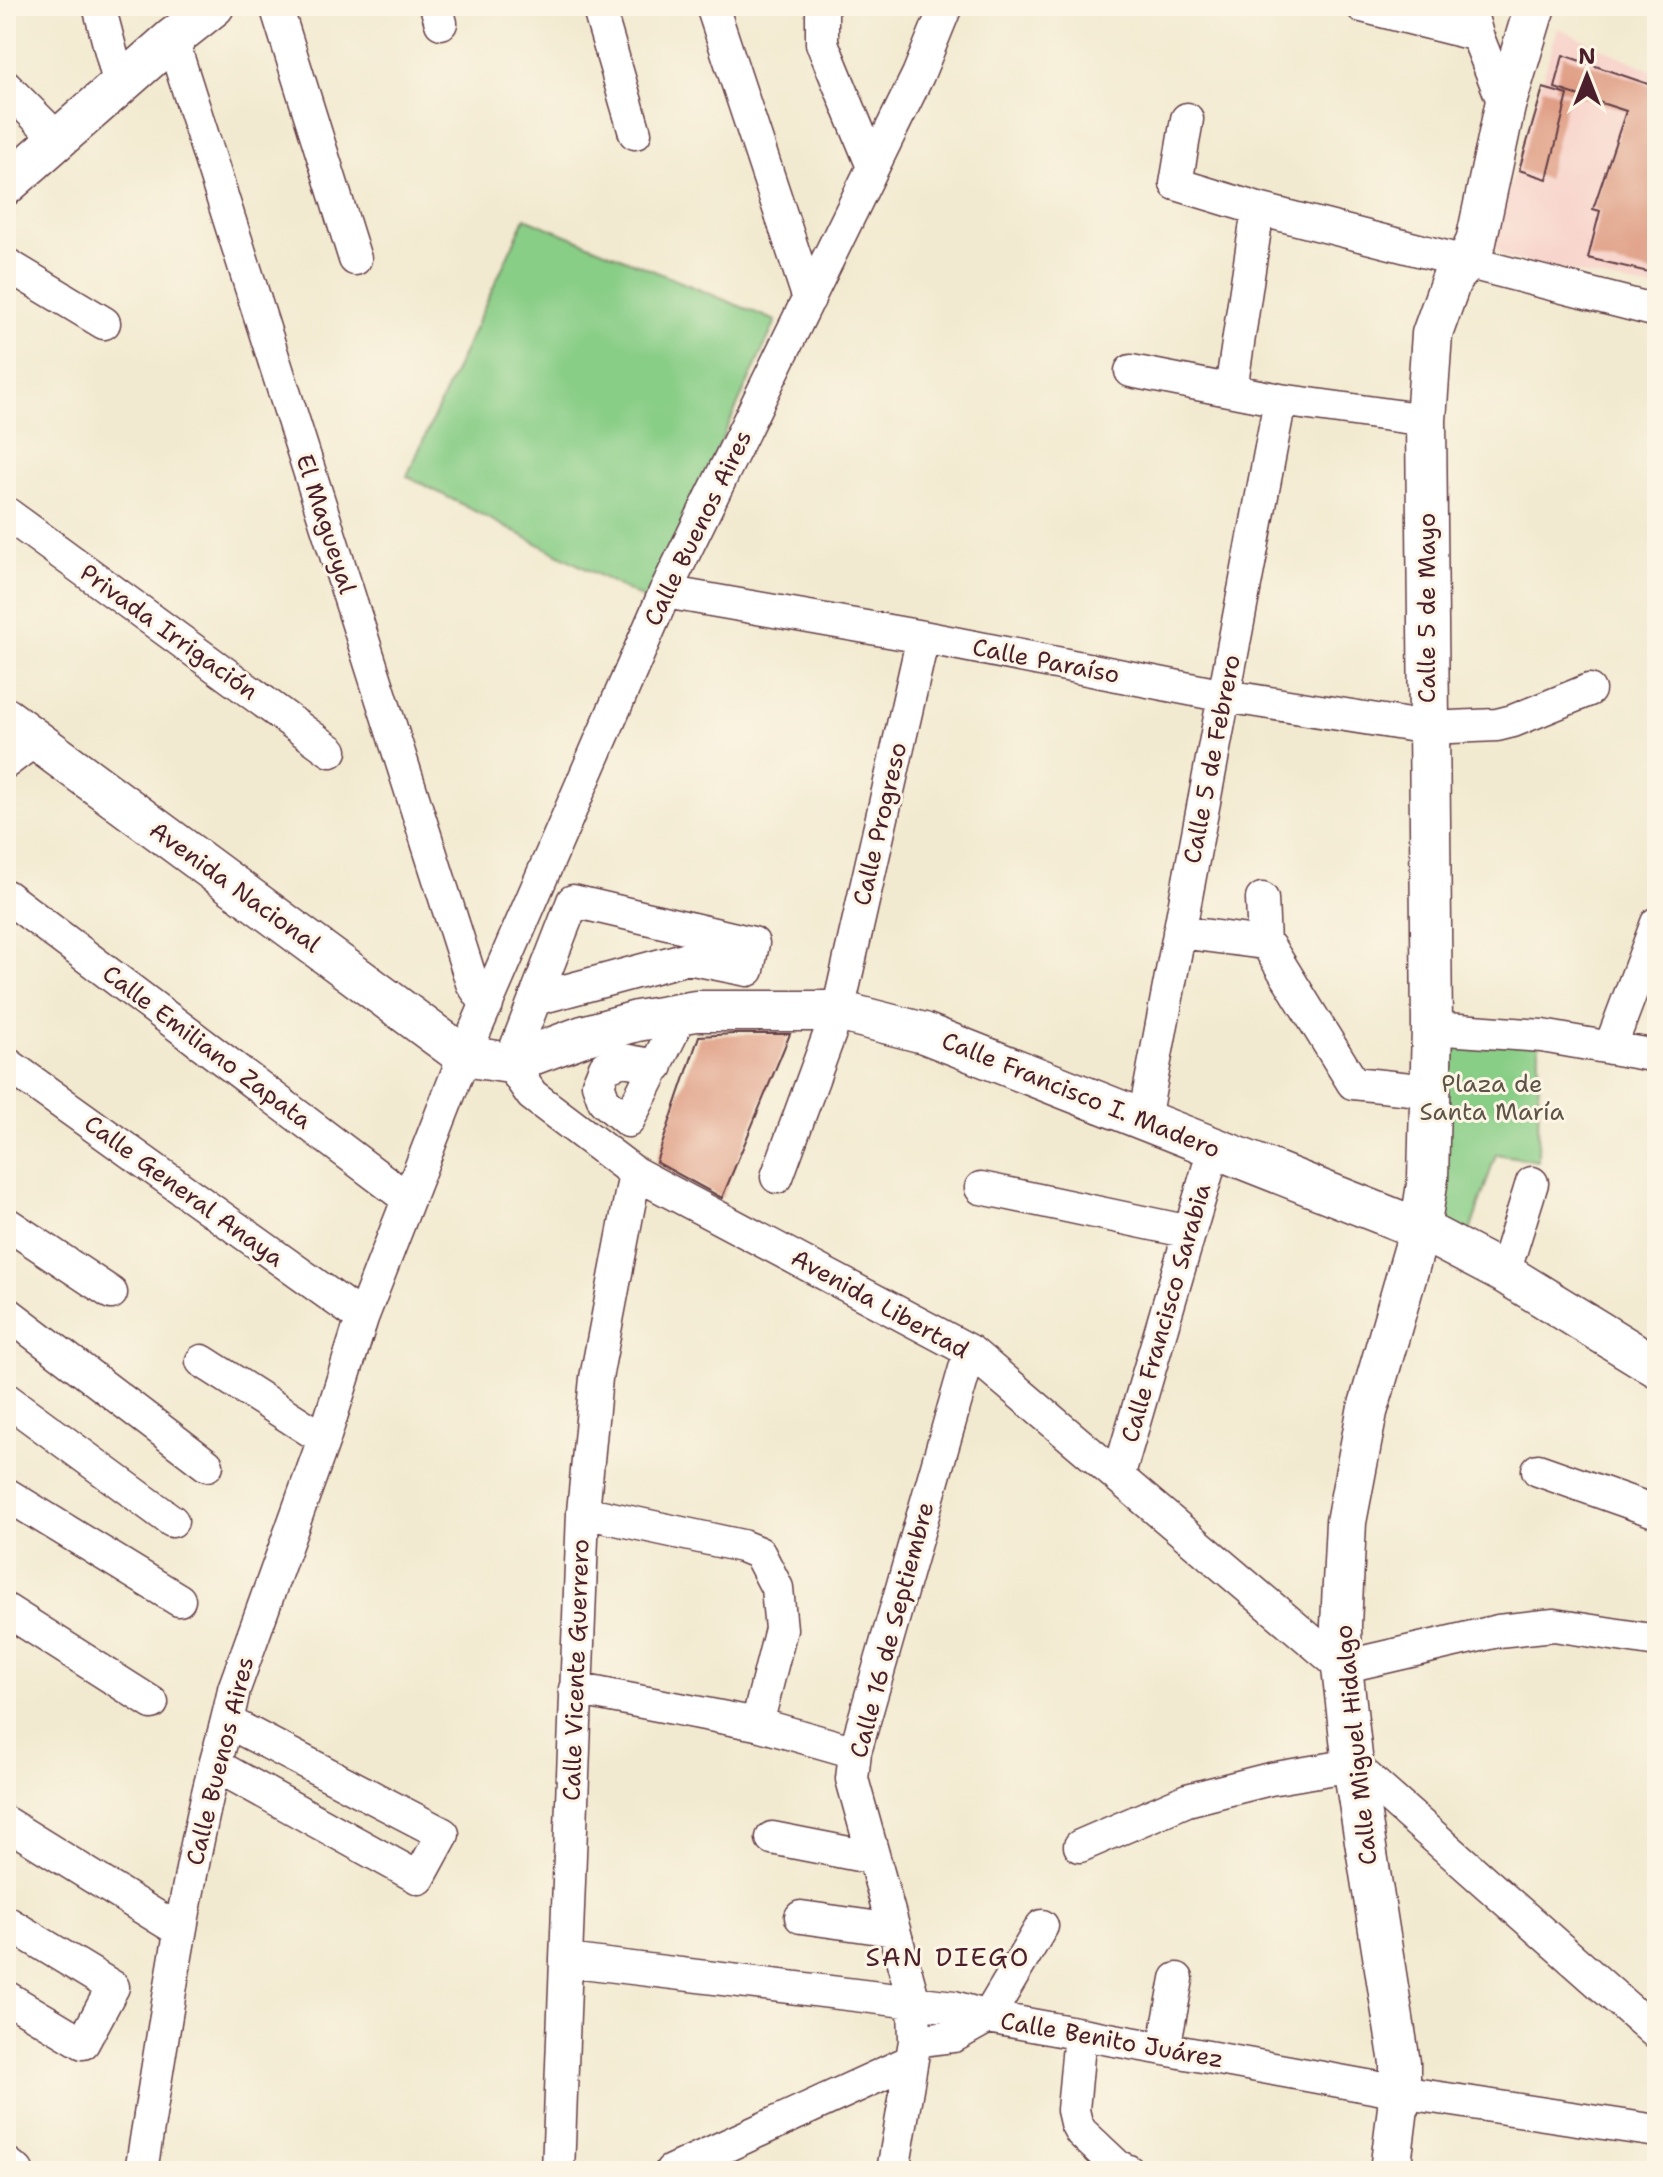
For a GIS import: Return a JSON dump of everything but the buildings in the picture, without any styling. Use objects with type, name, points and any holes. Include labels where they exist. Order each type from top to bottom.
[{"type":"main road","points":[[6,185],[214,6]]},
{"type":"main road","name":"Calle 5 de Mayo","points":[[1420,1229],[1428,1178],[1432,1028],[1426,420],[1432,334],[1452,278],[1466,263],[1476,242],[1505,106],[1535,6]]},
{"type":"main road","name":"Avenida Nacional","points":[[16,740],[464,1056]]},
{"type":"main road","name":"Calle Francisco I. Madero","points":[[464,1056],[510,1063],[583,1036],[637,1021],[696,1011],[838,1011],[924,1033],[1420,1229],[1504,1273],[1657,1367]]},
{"type":"main road","name":"Calle Miguel Hidalgo","points":[[1390,2171],[1400,2092],[1400,2063],[1353,1765],[1342,1667],[1341,1625],[1346,1522],[1367,1412],[1420,1229]]},
{"type":"street","points":[[99,6],[120,86]]},
{"type":"street","points":[[276,6],[355,259]]},
{"type":"street","points":[[598,6],[635,133]]},
{"type":"street","points":[[712,6],[809,299]]},
{"type":"street","points":[[822,6],[822,43],[873,167]]},
{"type":"street","name":"Calle Buenos Aires","points":[[141,2171],[180,1931],[206,1800],[234,1689],[324,1439],[362,1318],[464,1056],[665,592],[918,75],[946,6]]},
{"type":"street","points":[[1362,6],[1473,20],[1505,106]]},
{"type":"street","name":"El Magueyal","points":[[172,39],[472,983],[487,1005]]},
{"type":"street","points":[[6,87],[59,140]]},
{"type":"street","points":[[1187,119],[1176,184],[1258,209],[1657,311]]},
{"type":"street","points":[[1231,390],[1258,209]]},
{"type":"street","points":[[6,264],[104,323]]},
{"type":"street","points":[[1131,371],[1280,400],[1426,420]]},
{"type":"street","name":"Calle 5 de Febrero","points":[[1144,1119],[1280,400]]},
{"type":"street","name":"Privada Irrigación","points":[[6,513],[331,751]]},
{"type":"street","name":"Calle Paraíso","points":[[665,592],[923,637],[1225,696],[1428,728],[1497,725],[1589,690]]},
{"type":"street","name":"Calle Progreso","points":[[777,1177],[838,1011],[923,637]]},
{"type":"street","name":"Calle Emiliano Zapata","points":[[6,896],[408,1199]]},
{"type":"street","points":[[1262,899],[1264,943]]},
{"type":"street","points":[[510,1063],[573,901],[753,943],[748,970],[688,958],[535,999]]},
{"type":"street","points":[[1610,1048],[1657,923]]},
{"type":"street","points":[[1179,932],[1264,943],[1353,1083],[1430,1091]]},
{"type":"street","points":[[657,1066],[682,1013]]},
{"type":"street","points":[[1432,1028],[1542,1036],[1657,1056]]},
{"type":"street","name":"Calle General Anaya","points":[[6,1063],[362,1318]]},
{"type":"street","name":"Avenida Libertad","points":[[510,1063],[532,1095],[635,1173],[970,1351],[1342,1667]]},
{"type":"street","name":"Calle Francisco Sarabia","points":[[1118,1477],[1214,1149]]},
{"type":"street","name":"Calle Vicente Guerrero","points":[[558,2171],[583,1512],[596,1378],[635,1173]]},
{"type":"street","points":[[1504,1273],[1532,1183]]},
{"type":"street","points":[[981,1188],[1190,1232]]},
{"type":"street","points":[[6,1223],[111,1293]]},
{"type":"street","points":[[6,1312],[207,1465]]},
{"type":"street","name":"Calle 16 de Septiembre","points":[[893,2171],[913,2051],[914,2002],[852,1779],[855,1752],[970,1351]]},
{"type":"street","points":[[202,1361],[324,1439]]},
{"type":"street","points":[[6,1399],[172,1521]]},
{"type":"street","points":[[1538,1470],[1657,1512]]},
{"type":"street","points":[[6,1494],[179,1600]]},
{"type":"street","points":[[583,1512],[742,1546],[759,1553],[777,1588],[781,1629],[757,1724]]},
{"type":"street","points":[[6,1610],[152,1703]]},
{"type":"street","points":[[1342,1667],[1498,1631],[1554,1625],[1657,1641]]},
{"type":"street","points":[[575,1689],[757,1724],[855,1752]]},
{"type":"street","points":[[215,1765],[419,1878],[443,1834],[228,1722]]},
{"type":"street","points":[[1080,1846],[1187,1800],[1270,1779],[1353,1765],[1657,2034]]},
{"type":"street","points":[[6,1823],[180,1931]]},
{"type":"street","points":[[772,1838],[874,1858]]},
{"type":"street","points":[[801,1917],[894,1930]]},
{"type":"street","points":[[6,1922],[113,1987],[83,2043],[6,1997]]},
{"type":"street","points":[[671,2171],[988,2017],[1042,1926]]},
{"type":"street","name":"Calle Benito Juárez","points":[[566,1960],[954,2007],[988,2017],[1400,2092],[1657,2131]]},
{"type":"street","points":[[1164,2049],[1177,1979]]},
{"type":"street","points":[[1080,2034],[1073,2110],[1076,2123],[1081,2132],[1117,2166],[1128,2171]]},
{"type":"street","points":[[6,2163],[17,2171]]},
{"type":"shaded area","points":[[1558,28],[1657,73],[1657,290],[1503,257],[1493,242]]},
{"type":"green space","points":[[525,218],[776,321],[648,601],[407,476]]},
{"type":"green space","name":"Plaza de Santa María","points":[[1445,1034],[1539,1042],[1538,1161],[1496,1154],[1468,1238],[1445,1222]]},
{"type":"district","name":"SAN DIEGO","points":[[948,1956]]}]
